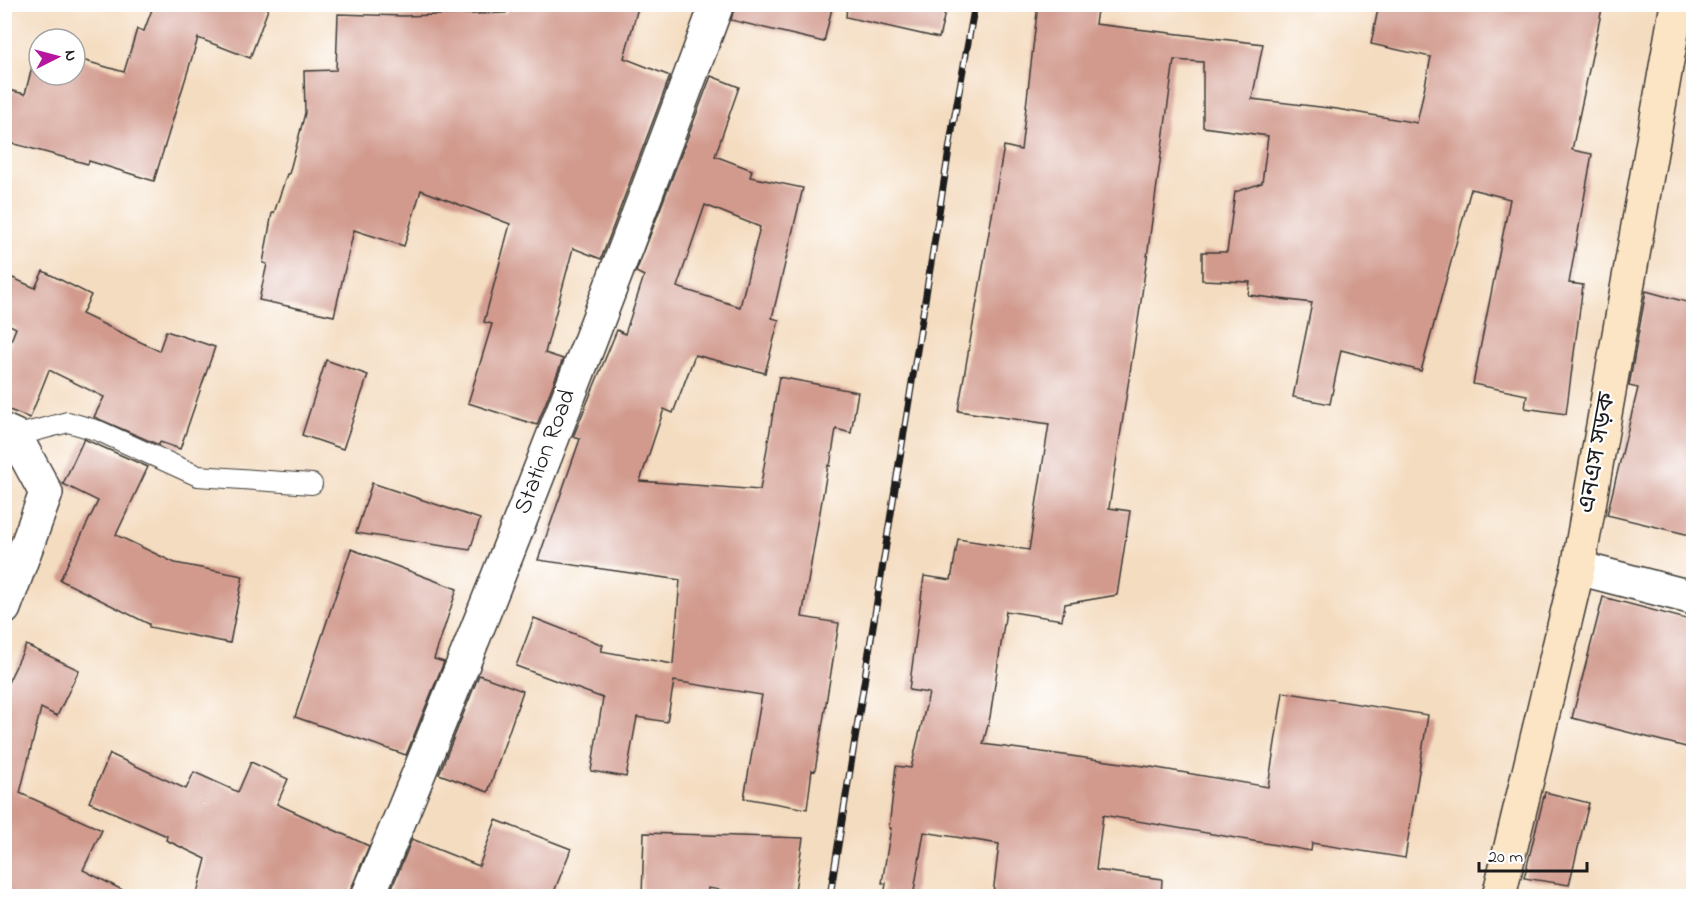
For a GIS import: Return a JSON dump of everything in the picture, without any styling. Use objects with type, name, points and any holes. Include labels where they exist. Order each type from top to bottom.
[{"type":"main road","name":"এনএস সড়ক","points":[[1499,897],[1578,568],[1677,4]]},
{"type":"street","name":"Station Road","points":[[368,897],[431,744],[647,193],[717,4]]},
{"type":"street","points":[[4,608],[46,493],[10,433]]},
{"type":"street","points":[[1578,568],[1694,598]]},
{"type":"lane","points":[[10,433],[68,422],[99,431],[198,476],[312,484]]},
{"type":"building","points":[[154,4],[270,4],[250,58],[198,38],[154,181],[89,161],[88,164],[4,141],[4,89],[25,94],[27,86],[87,87],[87,61],[124,72],[137,29],[144,31]]},
{"type":"building","points":[[509,4],[639,4],[624,58],[670,76],[601,259],[573,248],[545,353],[563,359],[537,425],[468,403],[492,324],[484,322],[510,224],[421,190],[404,246],[354,230],[334,316],[259,300],[267,264],[263,263],[272,213],[274,213],[287,174],[289,174],[305,113],[304,71],[336,70],[338,14],[403,16],[506,13]]},
{"type":"building","points":[[735,4],[833,4],[824,42],[731,20]]},
{"type":"building","points":[[847,4],[947,4],[939,38],[846,17]]},
{"type":"building","points":[[1038,4],[1098,4],[1095,24],[1263,44],[1252,99],[1337,109],[1417,123],[1431,57],[1371,44],[1379,4],[1603,4],[1572,150],[1592,154],[1569,283],[1583,285],[1566,414],[1525,408],[1527,395],[1473,384],[1510,199],[1471,189],[1421,371],[1341,350],[1330,404],[1293,397],[1312,303],[1248,295],[1250,282],[1202,280],[1202,252],[1227,252],[1235,192],[1262,183],[1268,136],[1203,127],[1203,62],[1174,60],[1141,301],[1109,508],[1130,511],[1117,595],[1065,604],[1062,620],[1006,611],[990,717],[983,744],[1151,767],[1268,787],[1283,692],[1428,715],[1405,858],[1312,843],[1311,851],[1103,815],[1096,870],[1162,879],[1161,897],[1008,897],[993,894],[999,844],[924,832],[913,897],[884,897],[886,883],[882,883],[891,828],[889,828],[896,766],[911,768],[929,693],[909,690],[924,576],[951,580],[958,539],[1029,550],[1049,424],[958,411],[1004,146],[1021,150]]},
{"type":"building","points":[[711,76],[739,87],[715,156],[752,170],[750,177],[803,188],[772,318],[779,320],[765,373],[695,355],[673,413],[664,409],[640,481],[760,490],[779,377],[858,392],[851,433],[836,429],[802,617],[839,623],[807,809],[744,798],[762,695],[674,681],[667,722],[637,717],[626,777],[591,771],[603,698],[516,666],[534,618],[603,645],[601,651],[673,664],[680,580],[538,560],[580,439],[573,437],[617,330],[625,334],[644,276],[636,272]],"holes":[[[705,205],[760,227],[740,307],[677,287]]]},
{"type":"building","points":[[43,271],[91,295],[82,314],[159,351],[166,331],[215,347],[180,449],[160,442],[159,445],[94,417],[104,397],[49,370],[30,418],[4,408],[4,358],[16,328],[4,322],[4,274],[35,288]]},
{"type":"building","points":[[1646,291],[1694,304],[1694,536],[1607,515],[1638,388],[1629,386]]},
{"type":"building","points":[[326,360],[368,375],[343,449],[302,435]]},
{"type":"building","points":[[84,439],[148,467],[116,535],[175,563],[243,576],[230,643],[149,627],[149,624],[60,580],[98,501],[63,484]]},
{"type":"building","points":[[372,483],[480,519],[470,550],[356,533]]},
{"type":"building","points":[[351,549],[457,589],[434,659],[444,662],[406,755],[295,717]]},
{"type":"building","points":[[1603,597],[1694,621],[1694,749],[1572,718]]},
{"type":"building","points":[[26,645],[79,670],[57,716],[41,708],[20,793],[102,830],[83,870],[136,897],[4,897],[4,691]]},
{"type":"building","points":[[479,675],[523,691],[488,792],[439,774]]},
{"type":"building","points":[[110,754],[186,789],[194,772],[238,792],[251,762],[288,779],[277,804],[369,846],[351,889],[350,897],[196,897],[206,859],[166,840],[167,836],[89,802]]},
{"type":"building","points":[[1545,792],[1589,803],[1569,885],[1524,878]]},
{"type":"building","points":[[496,820],[571,849],[552,897],[388,897],[412,839],[479,866]]},
{"type":"building","points":[[644,833],[803,838],[794,897],[767,897],[708,888],[708,897],[642,897]]},
{"type":"railway","points":[[830,896],[953,125],[975,4]]}]
